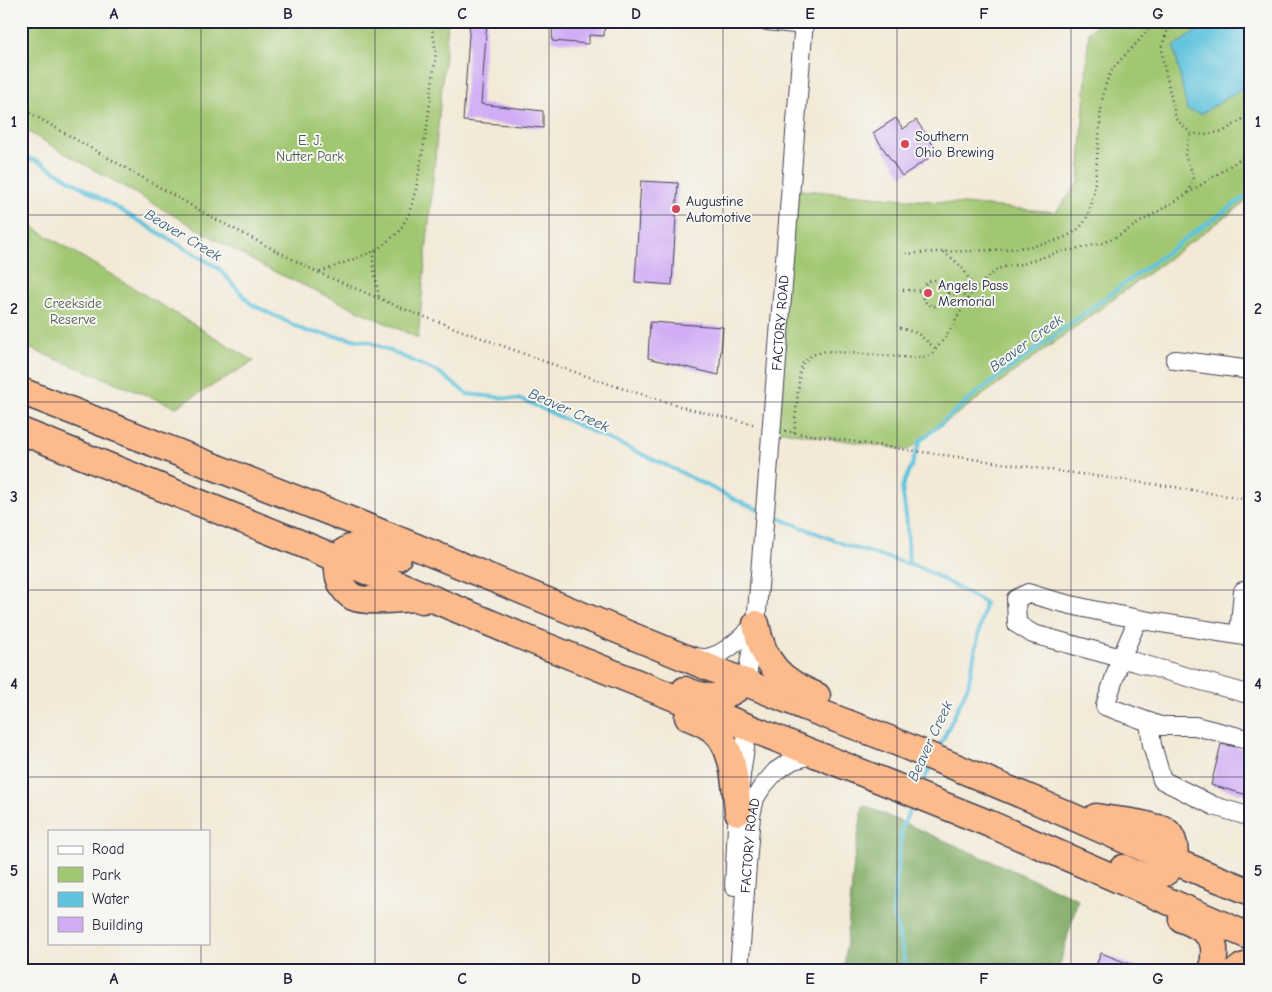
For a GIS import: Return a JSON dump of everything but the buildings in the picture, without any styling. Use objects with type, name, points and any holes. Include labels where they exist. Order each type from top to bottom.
[{"type":"highway","points":[[21,391],[360,524],[805,707],[885,753],[972,788],[1037,831],[1141,876],[1160,875],[1170,870],[1173,861],[1175,853],[1173,840],[1164,830],[1144,824],[1109,820],[1039,802],[972,788],[885,753],[820,723],[792,719],[748,727]]},
{"type":"highway","points":[[21,431],[338,559],[528,639],[816,754],[885,753]]},
{"type":"highway","points":[[445,605],[415,598],[370,601],[353,597],[344,587],[339,575],[338,559],[342,553],[352,547],[365,546],[380,549],[623,647],[678,655]]},
{"type":"highway","points":[[364,571],[407,578],[708,698],[734,692],[746,682]]},
{"type":"highway","points":[[756,624],[759,640],[764,652],[784,678],[885,753]]},
{"type":"highway","points":[[528,639],[545,659],[698,721],[712,729],[719,737],[732,760],[738,812]]},
{"type":"highway","points":[[972,788],[1068,874],[1191,922],[1208,934],[1214,943],[1213,971]]},
{"type":"highway","points":[[1032,842],[1251,936]]},
{"type":"highway","points":[[1173,861],[1251,892]]},
{"type":"highway","points":[[1237,971],[1251,964]]},
{"type":"street","points":[[767,21],[804,23]]},
{"type":"street","name":"FACTORY ROAD","points":[[746,682],[756,624],[804,23]]},
{"type":"street","points":[[1175,360],[1251,370]]},
{"type":"street","points":[[1251,592],[1243,592],[1245,636],[1087,609],[1028,593],[1016,599],[1017,624],[1034,634],[1251,695]]},
{"type":"street","points":[[1138,619],[1121,658],[1105,706],[1160,726],[1194,726],[1251,740]]},
{"type":"street","points":[[678,655],[707,658],[720,653],[756,624]]},
{"type":"street","points":[[1149,722],[1152,745],[1162,780],[1214,806],[1251,817]]},
{"type":"street","name":"FACTORY ROAD","points":[[730,971],[738,812],[748,727]]},
{"type":"street","name":"FACTORY ROAD","points":[[739,971],[751,816],[755,798],[762,786],[775,772],[793,760],[816,754]]},
{"type":"path","points":[[319,273],[375,251],[399,232],[409,214],[416,189],[427,127],[436,52],[430,21]]},
{"type":"path","points":[[906,254],[989,251],[1040,244],[1070,235],[1082,224],[1088,214],[1092,198],[1102,107],[1107,83],[1113,69],[1154,21]]},
{"type":"path","points":[[1178,21],[1167,32],[1162,46],[1163,61],[1176,119],[1191,134],[1204,135],[1224,131],[1251,114]]},
{"type":"path","points":[[21,108],[215,219],[319,273],[409,311],[606,383],[689,409],[757,425]]},
{"type":"path","points":[[1187,194],[1193,182],[1193,171],[1186,156],[1191,134]]},
{"type":"path","points":[[794,433],[800,371],[803,363],[812,355],[826,351],[919,358],[932,354],[947,335],[974,289],[985,278],[1002,266],[1022,264],[1056,253],[1103,243],[1114,238],[1187,194],[1251,152]]},
{"type":"path","points":[[375,251],[373,262],[379,298]]},
{"type":"path","points":[[943,252],[959,263],[974,289]]},
{"type":"path","points":[[934,279],[946,285],[949,293],[948,298],[942,304],[936,306],[924,300],[922,291],[926,283],[934,279]]},
{"type":"path","points":[[903,290],[922,291]]},
{"type":"path","points":[[949,293],[969,296]]},
{"type":"path","points":[[900,328],[917,333],[936,349]]},
{"type":"path","points":[[781,431],[1174,487],[1251,500]]},
{"type":"green space","name":"E. J. Nutter Park","points":[[21,21],[448,21],[418,338],[264,267],[21,128]]},
{"type":"green space","points":[[1103,21],[1251,21],[1251,198],[908,450],[771,429],[791,189],[1056,212],[1079,182],[1089,31]]},
{"type":"green space","name":"Creekside Reserve","points":[[21,220],[254,361],[176,407],[21,345]]},
{"type":"green space","points":[[863,805],[1078,899],[1058,971],[844,971],[854,861]]},
{"type":"water","points":[[1210,21],[1251,21],[1251,84],[1201,114],[1187,110],[1174,47]]},
{"type":"waterway","name":"Beaver Creek","points":[[21,157],[38,161],[218,268],[251,304],[306,331],[370,342],[440,373],[467,394],[523,400],[760,510]]},
{"type":"waterway","name":"Beaver Creek","points":[[909,564],[907,524],[902,487],[920,441],[978,392],[1193,233],[1251,193]]},
{"type":"waterway","name":"Beaver Creek","points":[[769,514],[851,547],[922,568],[985,603],[968,686],[938,750]]},
{"type":"waterway","name":"Beaver Creek","points":[[921,786],[931,766]]},
{"type":"waterway","name":"Beaver Creek","points":[[907,971],[893,911],[902,827],[913,804]]},
{"type":"place","name":"Southern Ohio Brewing","points":[[905,144]]},
{"type":"place","name":"Augustine Automotive","points":[[676,209]]},
{"type":"place","name":"Angels Pass Memorial","points":[[928,293]]}]
